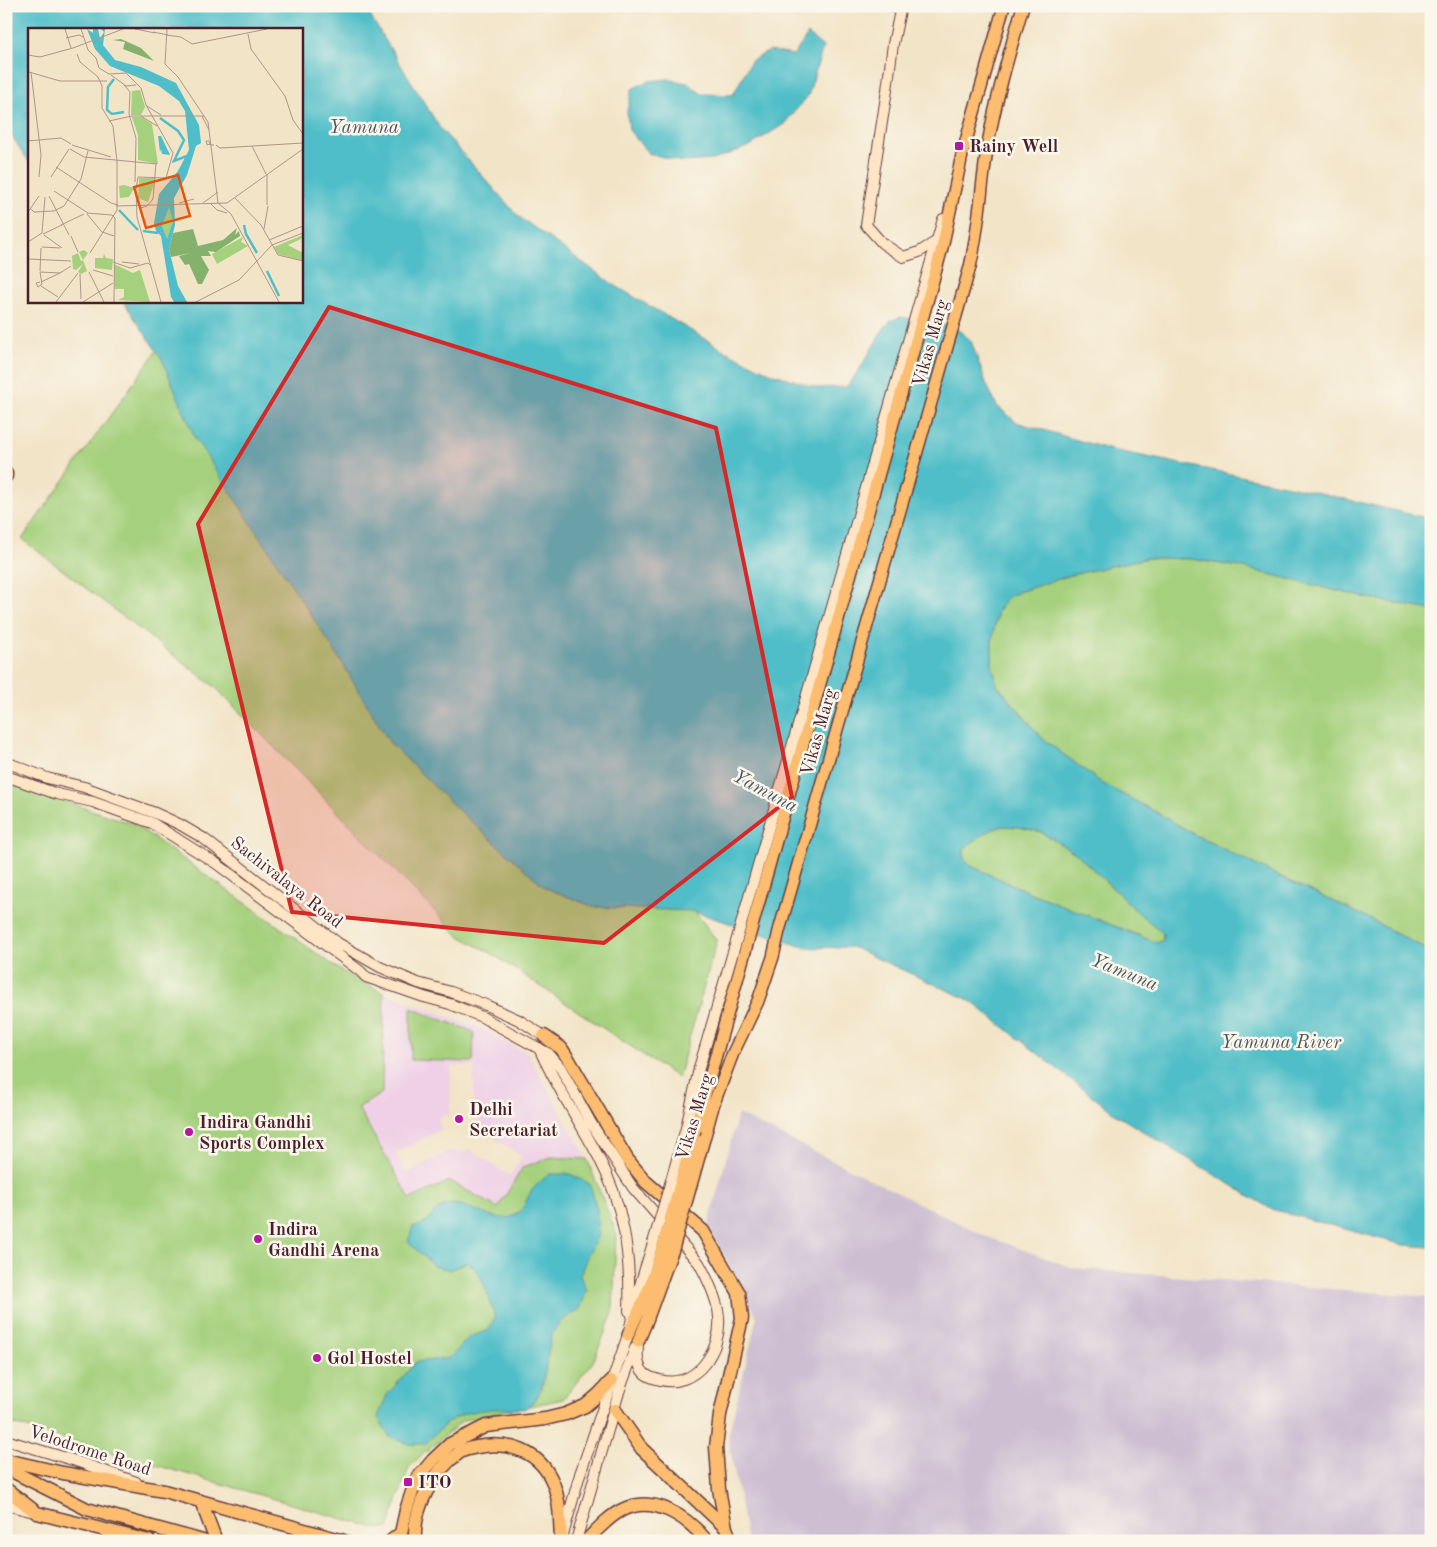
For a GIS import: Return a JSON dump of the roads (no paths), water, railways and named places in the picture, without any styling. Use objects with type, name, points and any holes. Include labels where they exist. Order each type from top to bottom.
[{"type":"highway","points":[[542,1042],[561,1048],[584,1109],[640,1175],[703,1231],[739,1293],[742,1318],[720,1415],[716,1447],[719,1489],[726,1528],[731,1541]]},
{"type":"highway","points":[[392,1541],[400,1533],[416,1480],[450,1444],[486,1426],[544,1419],[566,1414],[585,1406],[612,1381]]},
{"type":"highway","points":[[615,1410],[642,1449],[726,1528]]},
{"type":"highway","points":[[415,1541],[416,1523],[424,1495],[438,1472],[467,1448],[490,1444],[502,1445],[528,1453],[545,1468],[557,1495],[561,1540]]},
{"type":"highway","points":[[6,1460],[63,1473],[164,1491],[344,1541]]},
{"type":"highway","points":[[6,1468],[87,1509],[203,1541]]},
{"type":"highway","points":[[6,1489],[37,1513],[149,1541]]},
{"type":"highway","points":[[201,1501],[216,1541]]},
{"type":"highway","points":[[586,1541],[622,1510],[646,1504],[672,1512],[697,1529],[707,1541]]},
{"type":"main road","points":[[901,6],[893,44],[866,225],[882,243],[903,257],[919,252],[937,241]]},
{"type":"main road","name":"Vikas Marg","points":[[663,1246],[711,1070],[744,936],[927,287],[937,241],[1004,6]]},
{"type":"main road","name":"Vikas Marg","points":[[561,1540],[580,1474],[628,1335],[650,1286],[714,1103],[733,1054],[758,1001],[773,957],[974,249],[985,164],[994,116],[1007,60],[1023,6]]},
{"type":"main road","name":"Vikas Marg","points":[[927,287],[942,248],[962,155]]},
{"type":"main road","name":"Sachivalaya Road","points":[[6,762],[61,782],[84,786],[179,824],[203,838],[338,943],[380,967],[418,983],[451,992],[486,1005],[519,1020],[542,1042]]},
{"type":"main road","name":"Sachivalaya Road","points":[[6,776],[57,794],[93,802],[152,823],[217,864],[366,977],[450,1004],[493,1022],[512,1034],[542,1042]]},
{"type":"main road","points":[[57,794],[61,782]]},
{"type":"main road","name":"Vikas Marg","points":[[576,1541],[619,1392],[646,1323],[699,1068],[744,936]]},
{"type":"main road","points":[[372,980],[380,967]]},
{"type":"main road","points":[[414,994],[418,983]]},
{"type":"main road","points":[[512,1034],[519,1020]]},
{"type":"main road","points":[[542,1042],[633,1188],[699,1263],[717,1307],[719,1325],[712,1353],[702,1368],[694,1375],[685,1379],[664,1381],[644,1373],[639,1365],[638,1342]]},
{"type":"main road","points":[[584,1109],[599,1158],[612,1187],[624,1227],[630,1288],[628,1335]]},
{"type":"main road","name":"Velodrome Road","points":[[6,1440],[76,1461],[164,1491]]},
{"type":"main road","points":[[6,1505],[37,1513]]},
{"type":"water","points":[[6,6],[364,6],[440,128],[518,216],[614,285],[727,352],[771,373],[818,388],[846,387],[890,321],[901,317],[941,324],[962,332],[971,341],[986,383],[997,406],[1016,422],[1108,449],[1294,487],[1431,519],[1431,610],[1354,595],[1240,567],[1191,559],[1147,558],[1071,575],[1009,596],[998,610],[992,639],[992,664],[997,685],[1043,739],[1103,784],[1197,836],[1364,916],[1431,952],[1431,1247],[1404,1245],[1271,1209],[1118,1116],[969,1000],[852,947],[806,948],[692,911],[594,907],[546,888],[457,809],[390,743],[336,653],[195,438],[162,359],[124,302],[302,302],[302,28],[28,28],[28,160],[6,127]],"holes":[[[1003,826],[1019,827],[1041,832],[1077,854],[1139,913],[1163,933],[1163,940],[1157,943],[1031,893],[971,866],[964,858],[964,849],[987,832],[997,828]]]},
{"type":"water","points":[[808,34],[823,47],[808,96],[784,124],[750,146],[713,160],[682,162],[648,153],[629,130],[627,111],[632,89],[648,81],[669,79],[687,83],[702,94],[733,95],[751,61],[769,51],[794,55]]},
{"type":"water","points":[[549,1174],[570,1174],[590,1184],[597,1209],[598,1236],[580,1276],[587,1290],[580,1309],[560,1322],[551,1336],[543,1383],[537,1398],[525,1409],[489,1409],[462,1415],[447,1423],[425,1444],[408,1444],[389,1436],[378,1417],[387,1395],[416,1362],[450,1358],[469,1337],[489,1330],[495,1318],[482,1280],[474,1267],[468,1262],[450,1270],[434,1266],[408,1242],[413,1226],[419,1226],[424,1223],[440,1208],[453,1205],[471,1208],[499,1218],[515,1215],[523,1207],[532,1190]]},
{"type":"place","name":"Rainy Well","points":[[959,146]]},
{"type":"place","name":"Delhi Secretariat","points":[[459,1119]]},
{"type":"place","name":"Indira Gandhi Sports Complex","points":[[189,1132]]},
{"type":"place","name":"Indira Gandhi Arena","points":[[258,1239]]},
{"type":"place","name":"Gol Hostel","points":[[317,1358]]},
{"type":"place","name":"ITO","points":[[408,1482]]},
{"type":"water label","name":"Yamuna","points":[[364,126]]},
{"type":"water label","name":"Yamuna","points":[[766,790]]},
{"type":"water label","name":"Yamuna","points":[[1125,971]]},
{"type":"water label","name":"Yamuna River","points":[[1281,1041]]}]
